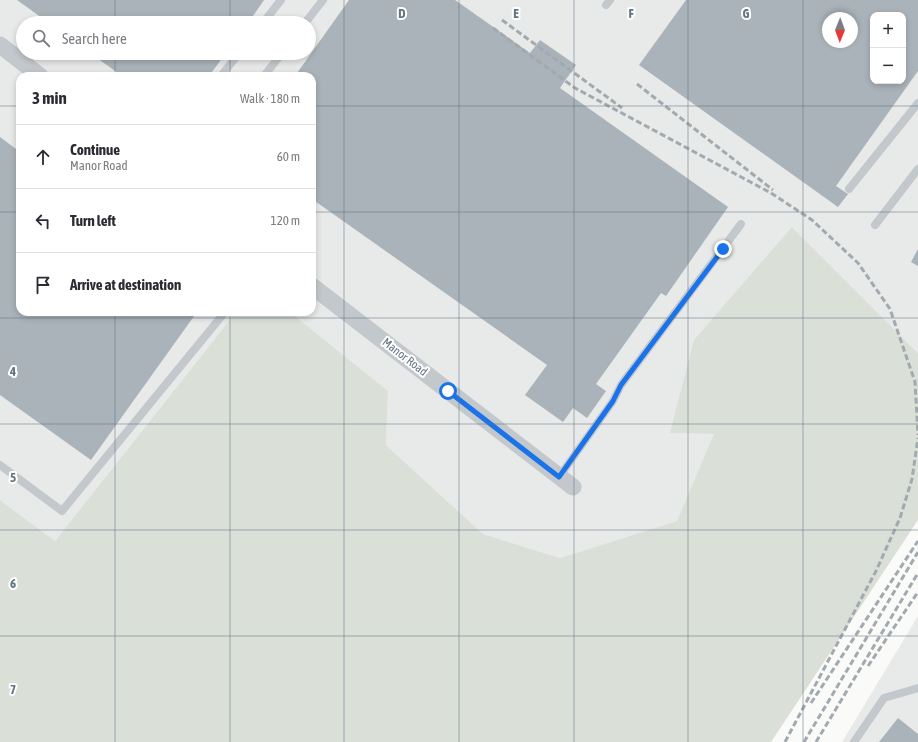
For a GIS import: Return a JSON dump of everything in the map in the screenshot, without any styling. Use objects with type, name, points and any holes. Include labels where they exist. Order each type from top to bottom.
[{"type":"street","points":[[0,45],[16,57]]},
{"type":"street","points":[[19,60],[35,72]]},
{"type":"street","name":"Manor Road","points":[[316,289],[573,488]]},
{"type":"lane","points":[[268,16],[281,0]]},
{"type":"lane","points":[[310,16],[323,0]]},
{"type":"lane","points":[[224,72],[234,60]]},
{"type":"lane","points":[[267,72],[277,60]]},
{"type":"lane","points":[[849,189],[918,103]]},
{"type":"lane","points":[[875,225],[918,169]]},
{"type":"lane","points":[[559,477],[613,401],[621,385],[741,224]]},
{"type":"lane","points":[[0,465],[62,512],[222,316]]},
{"type":"lane","points":[[854,742],[884,698],[918,688]]},
{"type":"shaded area","points":[[0,0],[918,0],[918,353],[792,227],[670,433],[715,434],[677,521],[560,558],[483,534],[386,445],[388,391],[295,316],[316,316],[316,72],[16,72],[16,316],[233,316],[55,541],[0,500]]},
{"type":"shaded area","points":[[792,227],[918,353],[918,520],[771,742],[0,742],[0,500],[55,541],[233,316],[295,316],[388,391],[386,445],[483,534],[560,558],[677,521],[714,434],[670,433],[694,340]]},
{"type":"shaded area","points":[[918,616],[918,742],[842,742]]},
{"type":"building","points":[[17,0],[264,0],[253,16],[39,16]]},
{"type":"building","points":[[349,0],[455,0],[530,53],[540,40],[576,65],[560,88],[728,207],[666,296],[661,293],[596,384],[606,391],[587,418],[573,408],[563,422],[525,395],[547,365],[316,202],[316,72],[298,72],[306,60],[316,60],[316,46]]},
{"type":"building","points":[[686,0],[918,0],[918,71],[836,186],[848,194],[838,207],[639,65]]},
{"type":"building","points":[[100,60],[221,60],[212,72],[116,72]]},
{"type":"building","points":[[0,137],[16,149],[16,316],[194,316],[91,460],[0,395]]},
{"type":"building","points":[[918,249],[918,266],[911,262]]},
{"type":"building","points":[[898,718],[918,734],[918,742],[879,742]]},
{"type":"railway","points":[[502,20],[622,108]]},
{"type":"railway","points":[[493,28],[575,88],[771,193],[812,220],[858,263],[890,309],[915,382],[918,435]]},
{"type":"railway","points":[[637,84],[773,190]]},
{"type":"railway","points":[[785,742],[876,571],[900,518],[912,479],[918,438]]},
{"type":"railway","points":[[811,703],[918,541]]},
{"type":"railway","points":[[804,742],[918,552]]},
{"type":"railway","points":[[816,742],[918,573]]},
{"type":"railway","points":[[868,666],[918,592]]},
{"type":"route","points":[[448,391],[559,477],[613,401],[621,385],[723,249]]}]
